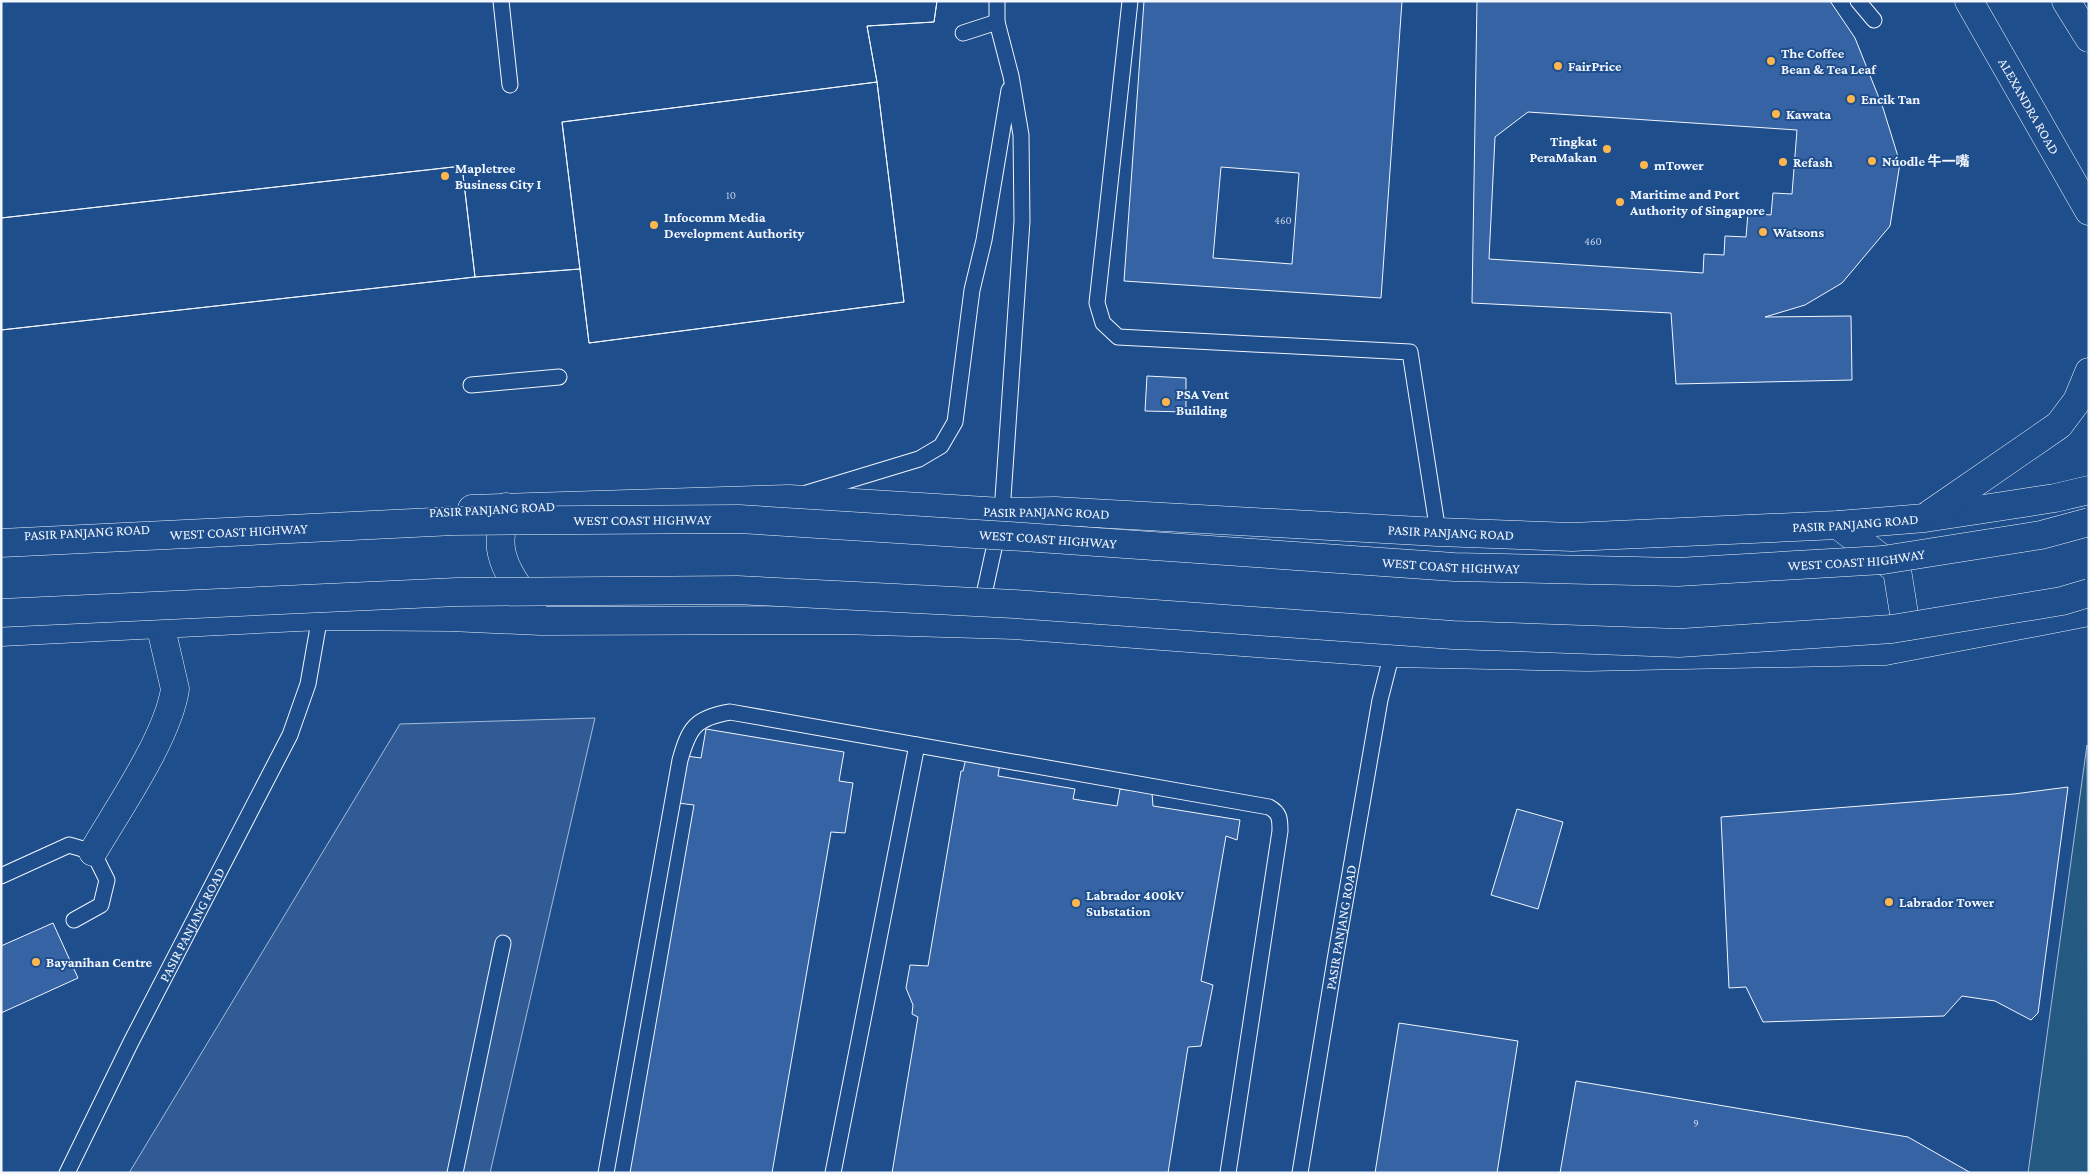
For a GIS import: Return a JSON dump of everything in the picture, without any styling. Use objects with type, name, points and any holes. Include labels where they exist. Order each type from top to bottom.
[{"type":"main road","name":"ALEXANDRA ROAD","points":[[1969,1],[2088,212]]},
{"type":"main road","points":[[2066,1],[2089,38]]},
{"type":"main road","points":[[1925,518],[2059,426],[2077,402],[2089,372]]},
{"type":"main road","name":"PASIR PANJANG ROAD","points":[[1,537],[506,507],[789,499],[1002,512],[1056,510],[1438,532],[1572,537],[1838,525],[1925,518],[2045,500],[2089,490]]},
{"type":"main road","points":[[506,507],[501,540],[502,554],[513,580],[541,621]]},
{"type":"main road","name":"WEST COAST HIGHWAY","points":[[1,543],[454,521],[739,519],[1024,536],[1454,566],[1678,572],[1883,560],[2041,535],[2089,522]]},
{"type":"main road","points":[[1838,525],[1897,570],[1909,645]]},
{"type":"main road","points":[[1,613],[457,592],[737,590],[1014,604],[1454,635],[1679,643],[1892,629],[2062,601],[2089,593]]},
{"type":"main road","points":[[1,632],[320,616],[450,617],[541,621],[839,620],[1029,626],[1392,653],[1587,657],[1885,651],[2089,612]]},
{"type":"main road","points":[[93,852],[145,763],[173,699],[174,689],[160,624]]},
{"type":"lane","points":[[501,1],[510,85]]},
{"type":"lane","points":[[978,624],[1002,512],[1022,221],[1021,135],[1011,76],[997,22],[997,1]]},
{"type":"lane","points":[[1130,1],[1097,303],[1102,323],[1118,337],[1410,352],[1438,532]]},
{"type":"lane","points":[[1858,1],[1874,20]]},
{"type":"lane","points":[[963,33],[997,22]]},
{"type":"lane","points":[[789,499],[919,459],[941,446],[955,422],[972,290],[984,240],[1011,76]]},
{"type":"lane","points":[[471,385],[559,377]]},
{"type":"lane","name":"PASIR PANJANG ROAD","points":[[68,1173],[131,1042],[290,736],[308,684],[320,616]]},
{"type":"lane","name":"PASIR PANJANG ROAD","points":[[1300,1173],[1334,960],[1380,700],[1392,653]]},
{"type":"lane","points":[[606,1173],[680,760],[686,736],[698,723],[717,714],[730,712],[1269,807],[1276,811],[1280,819],[1280,831],[1228,1173]]},
{"type":"lane","points":[[833,1173],[917,745]]},
{"type":"lane","points":[[1,876],[69,844],[93,852],[107,880],[100,905],[74,920]]},
{"type":"lane","points":[[455,1173],[503,943]]},
{"type":"shaded area","points":[[595,718],[490,1173],[129,1173],[400,724]]},
{"type":"shaded area","points":[[2087,745],[2089,1173],[2028,1173]]},
{"type":"building","points":[[1,1],[937,1],[934,22],[867,26],[877,82],[562,122],[580,269],[475,277],[462,166],[1,218]]},
{"type":"building","name":"Mapletree Business City I","points":[[1,1],[937,1],[934,22],[867,26],[877,82],[904,302],[589,343],[580,269],[475,277],[1,330]]},
{"type":"building","points":[[1144,1],[1402,1],[1381,298],[1124,281]],"holes":[[[1221,167],[1299,173],[1292,264],[1213,258]]]},
{"type":"building","points":[[1477,1],[1830,1],[1855,38],[1883,108],[1900,163],[1890,226],[1842,283],[1805,305],[1765,317],[1851,316],[1852,380],[1676,384],[1671,313],[1472,303]]},
{"type":"building","points":[[877,82],[904,302],[589,343],[562,122]]},
{"type":"building","name":"mTower","points":[[1528,112],[1797,130],[1792,194],[1773,193],[1771,215],[1748,213],[1746,237],[1725,236],[1724,255],[1704,254],[1703,273],[1489,259],[1495,137]]},
{"type":"building","points":[[462,166],[475,277],[1,330],[1,218]]},
{"type":"building","name":"PSA Vent Building","points":[[1147,376],[1186,378],[1186,412],[1145,411]]},
{"type":"building","points":[[706,729],[844,752],[839,781],[853,783],[845,833],[831,832],[772,1173],[630,1173],[694,805],[678,803],[686,756],[701,758]]},
{"type":"building","name":"Labrador 400kV Substation","points":[[966,758],[1000,763],[998,776],[1075,789],[1073,799],[1117,806],[1120,789],[1152,793],[1153,806],[1240,820],[1237,840],[1226,836],[1201,981],[1213,985],[1201,1046],[1188,1047],[1168,1173],[892,1173],[918,1017],[912,1014],[913,1005],[906,988],[910,965],[928,966],[961,771],[963,771]]},
{"type":"building","name":"Labrador Tower","points":[[2068,787],[2038,1013],[2031,1020],[1995,1001],[1962,996],[1944,1016],[1763,1022],[1746,987],[1729,988],[1721,817],[2014,794]]},
{"type":"building","points":[[1517,809],[1563,822],[1538,909],[1491,895]]},
{"type":"building","name":"Bayanihan Centre","points":[[53,923],[78,978],[1,1013],[1,946]]},
{"type":"building","points":[[1399,1023],[1518,1041],[1497,1173],[1375,1173]]},
{"type":"building","points":[[1576,1081],[1908,1137],[1971,1173],[1560,1173]]},
{"type":"place","name":"The Coffee Bean & Tea Leaf","points":[[1771,61]]},
{"type":"place","name":"FairPrice","points":[[1558,66]]},
{"type":"place","name":"Encik Tan","points":[[1851,99]]},
{"type":"place","name":"Kawata","points":[[1776,114]]},
{"type":"place","name":"Tingkat PeraMakan","points":[[1607,149]]},
{"type":"place","name":"Núodle 牛一嘴","points":[[1872,161]]},
{"type":"place","name":"Refash","points":[[1783,162]]},
{"type":"place","name":"mTower","points":[[1644,165]]},
{"type":"place","name":"Mapletree Business City I","points":[[445,176]]},
{"type":"place","name":"Maritime and Port Authority of Singapore","points":[[1620,202]]},
{"type":"place","name":"Infocomm Media Development Authority","points":[[654,225]]},
{"type":"place","name":"Watsons","points":[[1763,232]]},
{"type":"place","name":"PSA Vent Building","points":[[1166,402]]},
{"type":"place","name":"Labrador Tower","points":[[1889,902]]},
{"type":"place","name":"Labrador 400kV Substation","points":[[1076,903]]},
{"type":"place","name":"Bayanihan Centre","points":[[36,962]]}]
